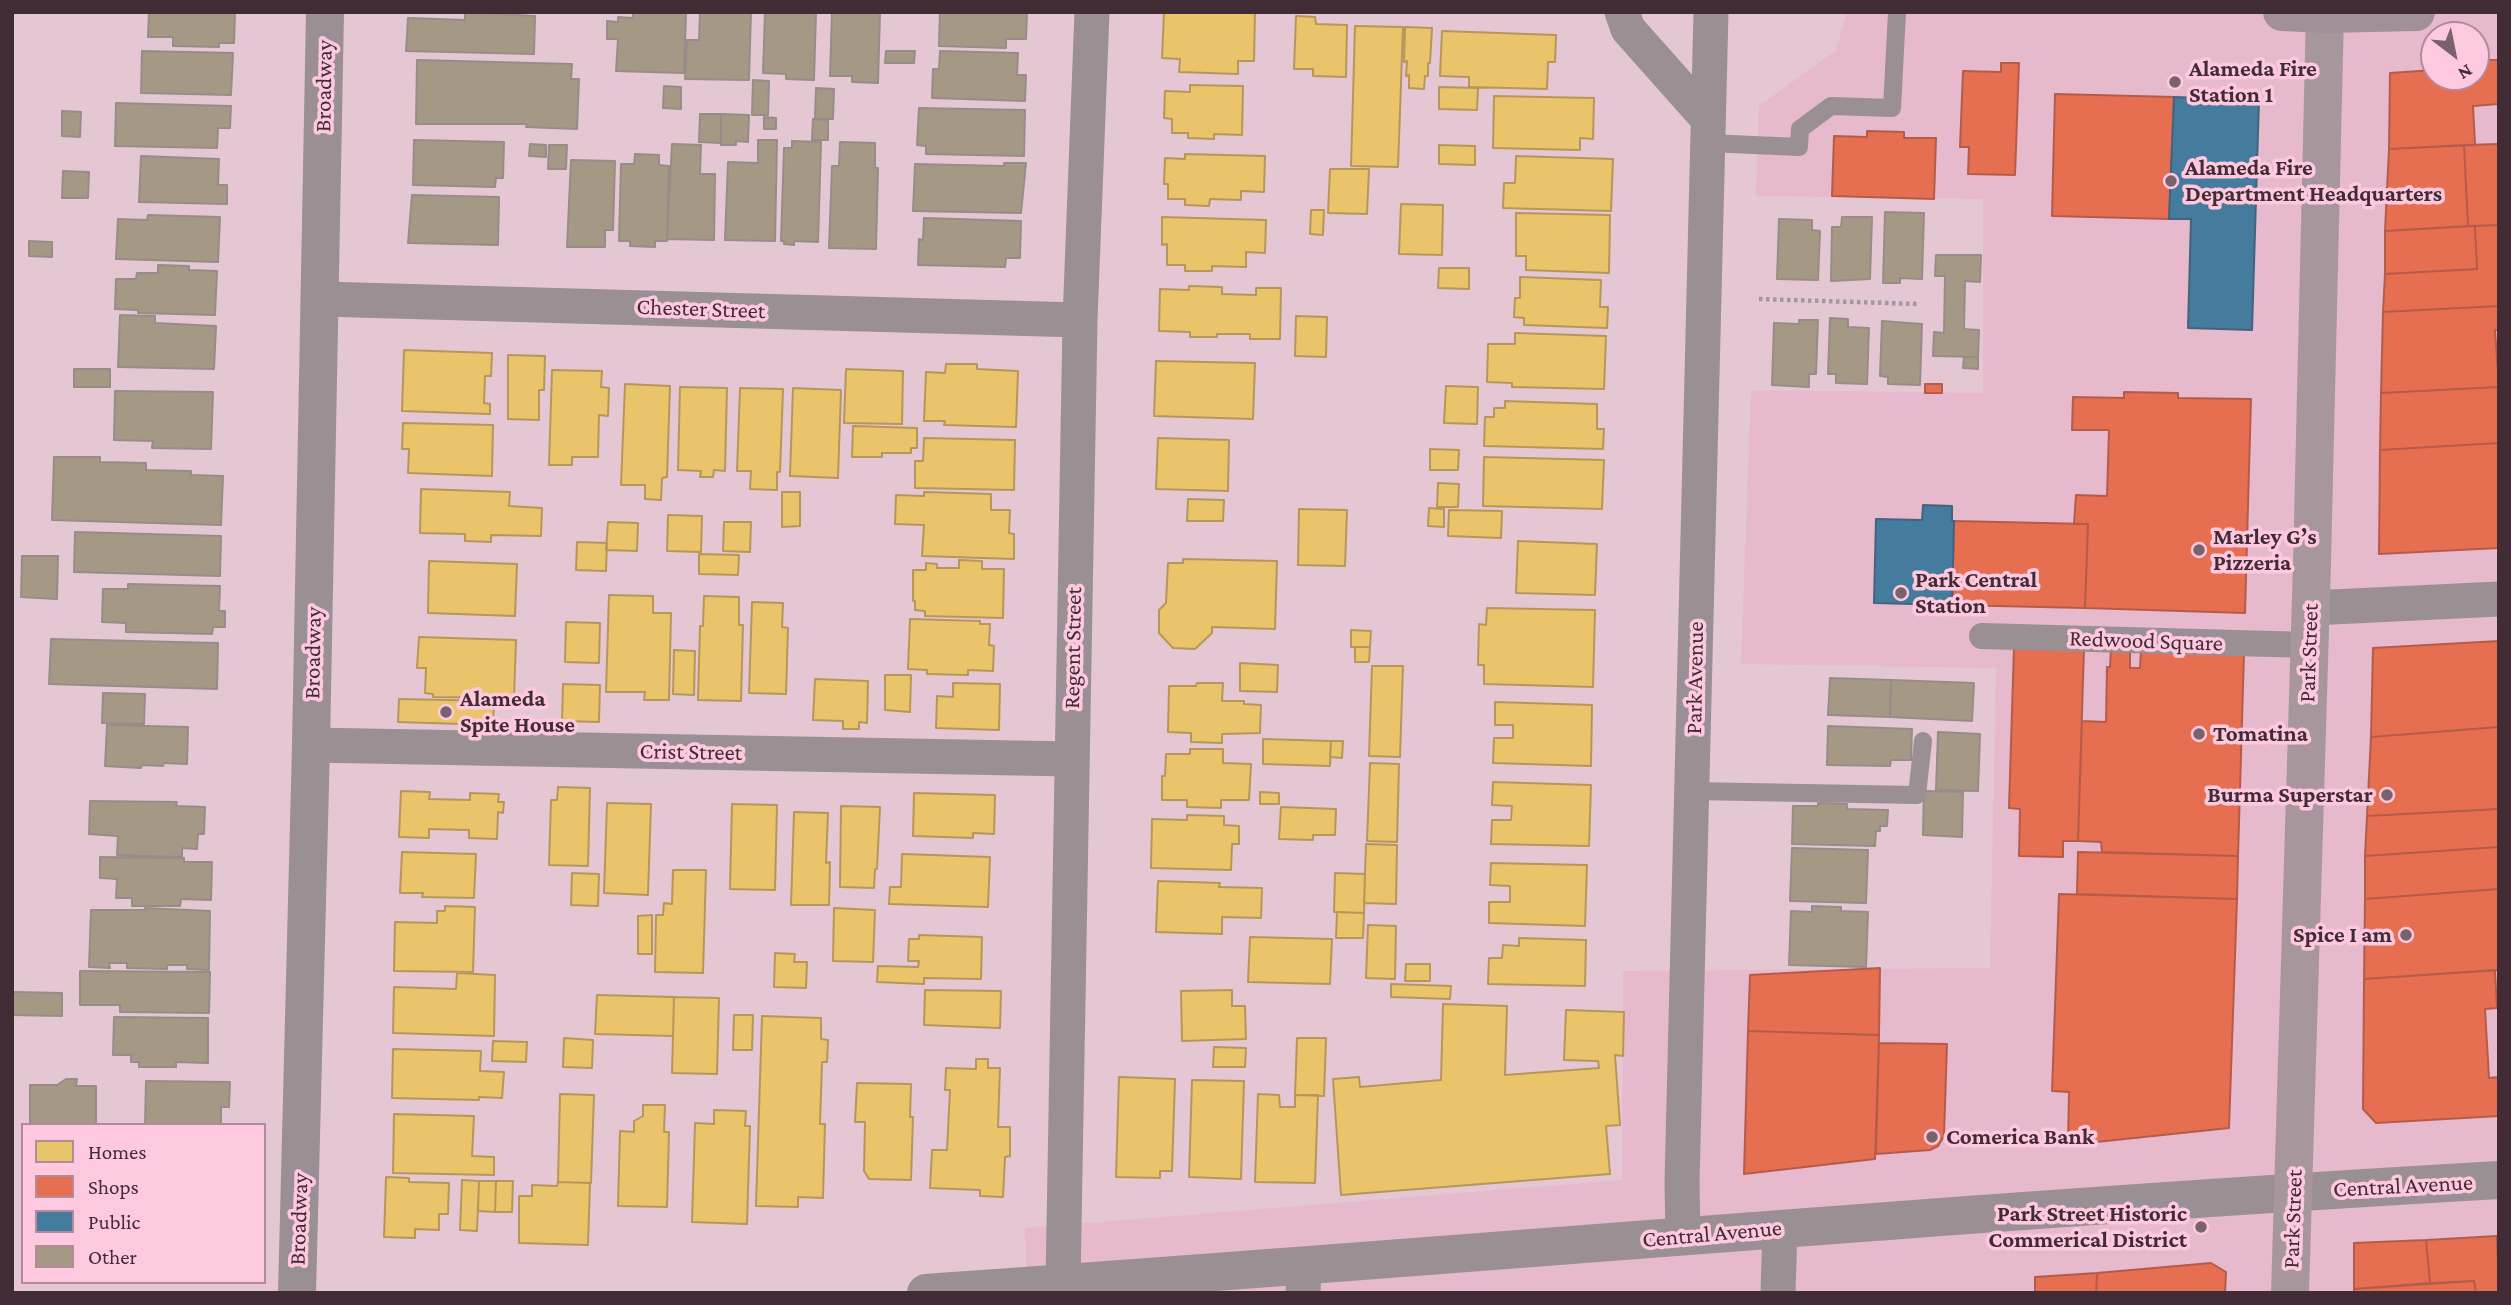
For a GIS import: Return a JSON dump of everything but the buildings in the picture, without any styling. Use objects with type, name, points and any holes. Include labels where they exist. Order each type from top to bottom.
[{"type":"main road","points":[[2282,12],[2416,12]]},
{"type":"main road","name":"Park Street","points":[[2290,1293],[2325,13]]},
{"type":"street","name":"Broadway","points":[[297,1293],[312,745],[325,12]]},
{"type":"street","name":"Regent Street","points":[[1063,1283],[1080,320],[1092,12]]},
{"type":"street","points":[[1622,12],[1628,29],[1708,131]]},
{"type":"street","name":"Park Avenue","points":[[1683,1236],[1682,1183],[1711,12]]},
{"type":"street","name":"Chester Street","points":[[321,299],[1080,320]]},
{"type":"street","points":[[2310,627],[2499,598]]},
{"type":"street","name":"Redwood Square","points":[[1982,636],[2310,627]]},
{"type":"street","name":"Crist Street","points":[[312,745],[1071,759]]},
{"type":"street","name":"Central Avenue","points":[[926,1293],[1063,1283],[1304,1280],[1683,1236],[2499,1180]]},
{"type":"street","points":[[1778,1293],[1780,1229]]},
{"type":"lane","points":[[1708,131],[1799,147],[1800,129],[1831,106],[1892,107],[1897,12]]},
{"type":"lane","points":[[1692,791],[1917,795],[1923,741]]},
{"type":"path","points":[[1759,299],[1918,304]]},
{"type":"shaded area","points":[[1847,12],[2499,12],[2499,1293],[1027,1293],[1025,1228],[1622,1180],[1623,971],[1990,968],[1996,668],[1741,664],[1751,390],[1983,393],[1983,199],[1756,196],[1759,106],[1836,50]]},
{"type":"place","name":"Alameda Fire Station 1","points":[[2175,82]]},
{"type":"place","name":"Alameda Fire Department Headquarters","points":[[2171,181]]},
{"type":"place","name":"Marley G’s Pizzeria","points":[[2199,550]]},
{"type":"place","name":"Park Central Station","points":[[1901,593]]},
{"type":"place","name":"Alameda Spite House","points":[[446,712]]},
{"type":"place","name":"Tomatina","points":[[2199,734]]},
{"type":"place","name":"Burma Superstar","points":[[2387,795]]},
{"type":"place","name":"Spice I am","points":[[2406,935]]},
{"type":"place","name":"Comerica Bank","points":[[1932,1137]]},
{"type":"place","name":"Park Street Historic Commerical District","points":[[2201,1227]]}]
